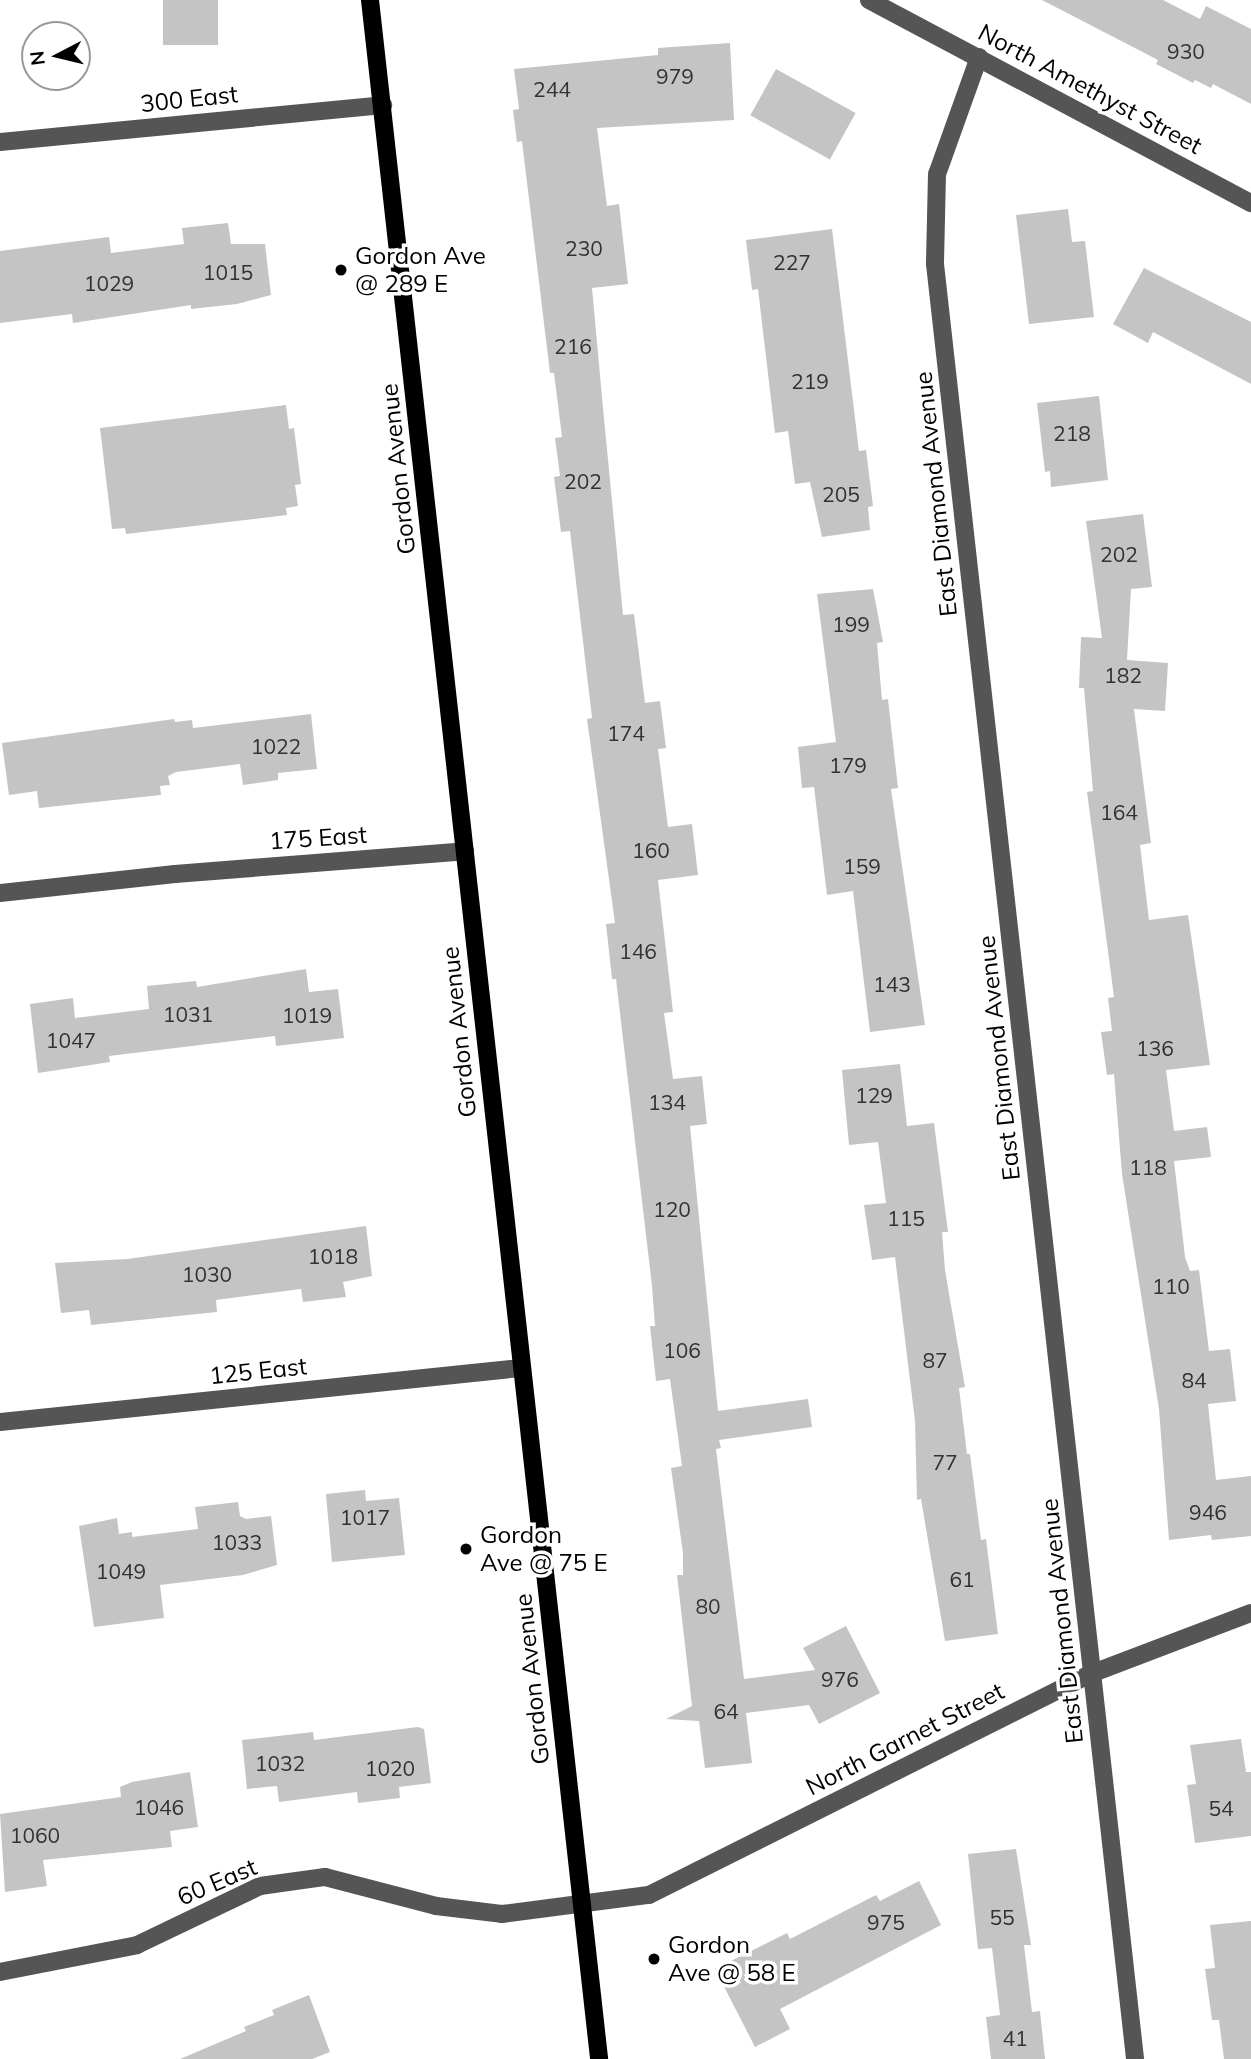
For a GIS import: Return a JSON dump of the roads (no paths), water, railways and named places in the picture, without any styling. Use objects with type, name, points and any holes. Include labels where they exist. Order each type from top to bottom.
[{"type":"main road","name":"Gordon Avenue","points":[[370,0],[599,2059]]},
{"type":"street","name":"North Amethyst Street","points":[[869,0],[1251,203]]},
{"type":"street","name":"East Diamond Avenue","points":[[979,57],[937,174],[935,264],[1135,2059]]},
{"type":"street","name":"300 East","points":[[0,142],[383,105]]},
{"type":"street","name":"175 East","points":[[0,893],[175,874],[465,851]]},
{"type":"street","name":"125 East","points":[[0,1422],[521,1368]]},
{"type":"street","name":"North Garnet Street","points":[[581,1905],[649,1895],[1093,1672],[1251,1614]]},
{"type":"street","name":"60 East","points":[[0,1972],[137,1945],[260,1886],[325,1877],[436,1906],[502,1914],[581,1905]]},
{"type":"place","name":"Gordon Ave @ 289 E","points":[[341,270]]},
{"type":"place","name":"Gordon Ave @ 75 E","points":[[466,1549]]},
{"type":"place","name":"Gordon Ave @ 58 E","points":[[654,1959]]}]
